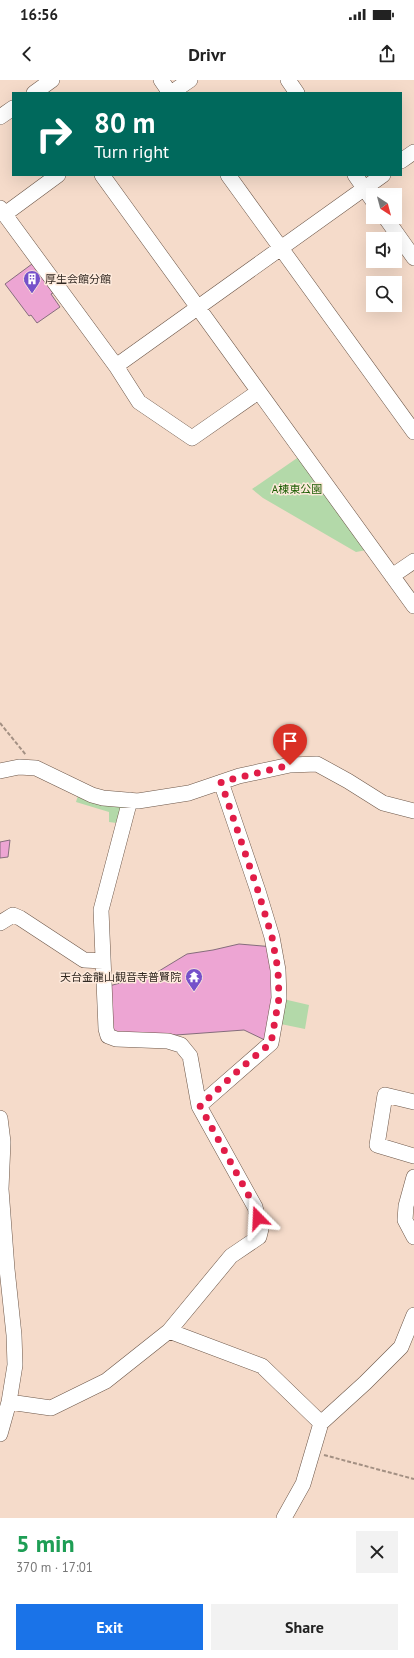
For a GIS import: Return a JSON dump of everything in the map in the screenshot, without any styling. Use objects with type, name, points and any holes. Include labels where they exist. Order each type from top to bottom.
[{"type":"street","points":[[35,92],[52,80]]},
{"type":"street","points":[[161,80],[170,92]]},
{"type":"street","points":[[172,92],[190,80]]},
{"type":"street","points":[[288,80],[296,92]]},
{"type":"street","points":[[0,117],[12,109]]},
{"type":"street","points":[[402,160],[414,152]]},
{"type":"street","points":[[56,176],[2,211],[116,366],[139,402],[192,438],[258,392]]},
{"type":"street","points":[[103,176],[414,606]]},
{"type":"street","points":[[229,176],[414,432]]},
{"type":"street","points":[[356,176],[366,191]]},
{"type":"street","points":[[374,188],[382,176]]},
{"type":"street","points":[[116,366],[280,248],[366,197]]},
{"type":"street","points":[[390,224],[414,258]]},
{"type":"street","points":[[392,576],[414,561]]},
{"type":"street","points":[[0,771],[20,767],[36,768],[103,798],[153,800],[189,793],[221,782],[290,765],[317,764],[383,803],[414,811]]},
{"type":"street","points":[[200,1106],[242,1067],[271,1043],[279,998],[278,970],[272,937],[221,782]]},
{"type":"street","points":[[9,1402],[51,1408],[106,1381],[169,1330],[231,1256],[259,1237],[261,1229],[255,1207],[200,1106],[190,1056],[181,1045],[168,1041],[116,1039],[108,1036],[106,1029],[101,910],[130,800]]},
{"type":"street","points":[[0,923],[13,915],[20,918],[84,960],[103,961]]},
{"type":"street","points":[[414,1102],[385,1095],[376,1145],[414,1156]]},
{"type":"street","points":[[0,1118],[3,1142],[1,1189],[14,1335],[15,1365],[9,1402],[0,1434]]},
{"type":"street","points":[[413,1182],[406,1206],[405,1220],[414,1237]]},
{"type":"street","points":[[284,1518],[303,1484],[321,1423],[366,1383],[401,1347],[414,1315]]},
{"type":"street","points":[[169,1330],[262,1366],[321,1423]]},
{"type":"path","points":[[0,723],[36,768]]},
{"type":"path","points":[[313,1452],[414,1479]]},
{"type":"green space","name":"A棟東公園","points":[[303,454],[372,549],[356,552],[263,498],[252,489]]},
{"type":"green space","points":[[80,789],[130,800],[124,824],[109,822],[109,812],[76,802]]},
{"type":"green space","points":[[279,998],[309,1005],[305,1029],[276,1023]]},
{"type":"building","name":"厚生会館分館","points":[[32,264],[53,293],[51,294],[60,307],[37,323],[31,315],[29,316],[5,284]]},
{"type":"building","points":[[10,840],[8,857],[0,858],[0,842]]},
{"type":"building","name":"天台金龍山観音寺普賢院","points":[[239,944],[274,947],[271,1043],[244,1030],[176,1035],[114,1034],[109,986],[154,974],[187,954]]},
{"type":"place","name":"厚生会館分館","points":[[32,294]]},
{"type":"place","name":"天台金龍山観音寺普賢院","points":[[194,992]]},
{"type":"route","points":[[258,1218],[255,1207],[200,1106],[242,1067],[267,1048],[271,1043],[276,1023],[279,998],[278,970],[272,937],[221,782],[239,776],[290,765]]}]
